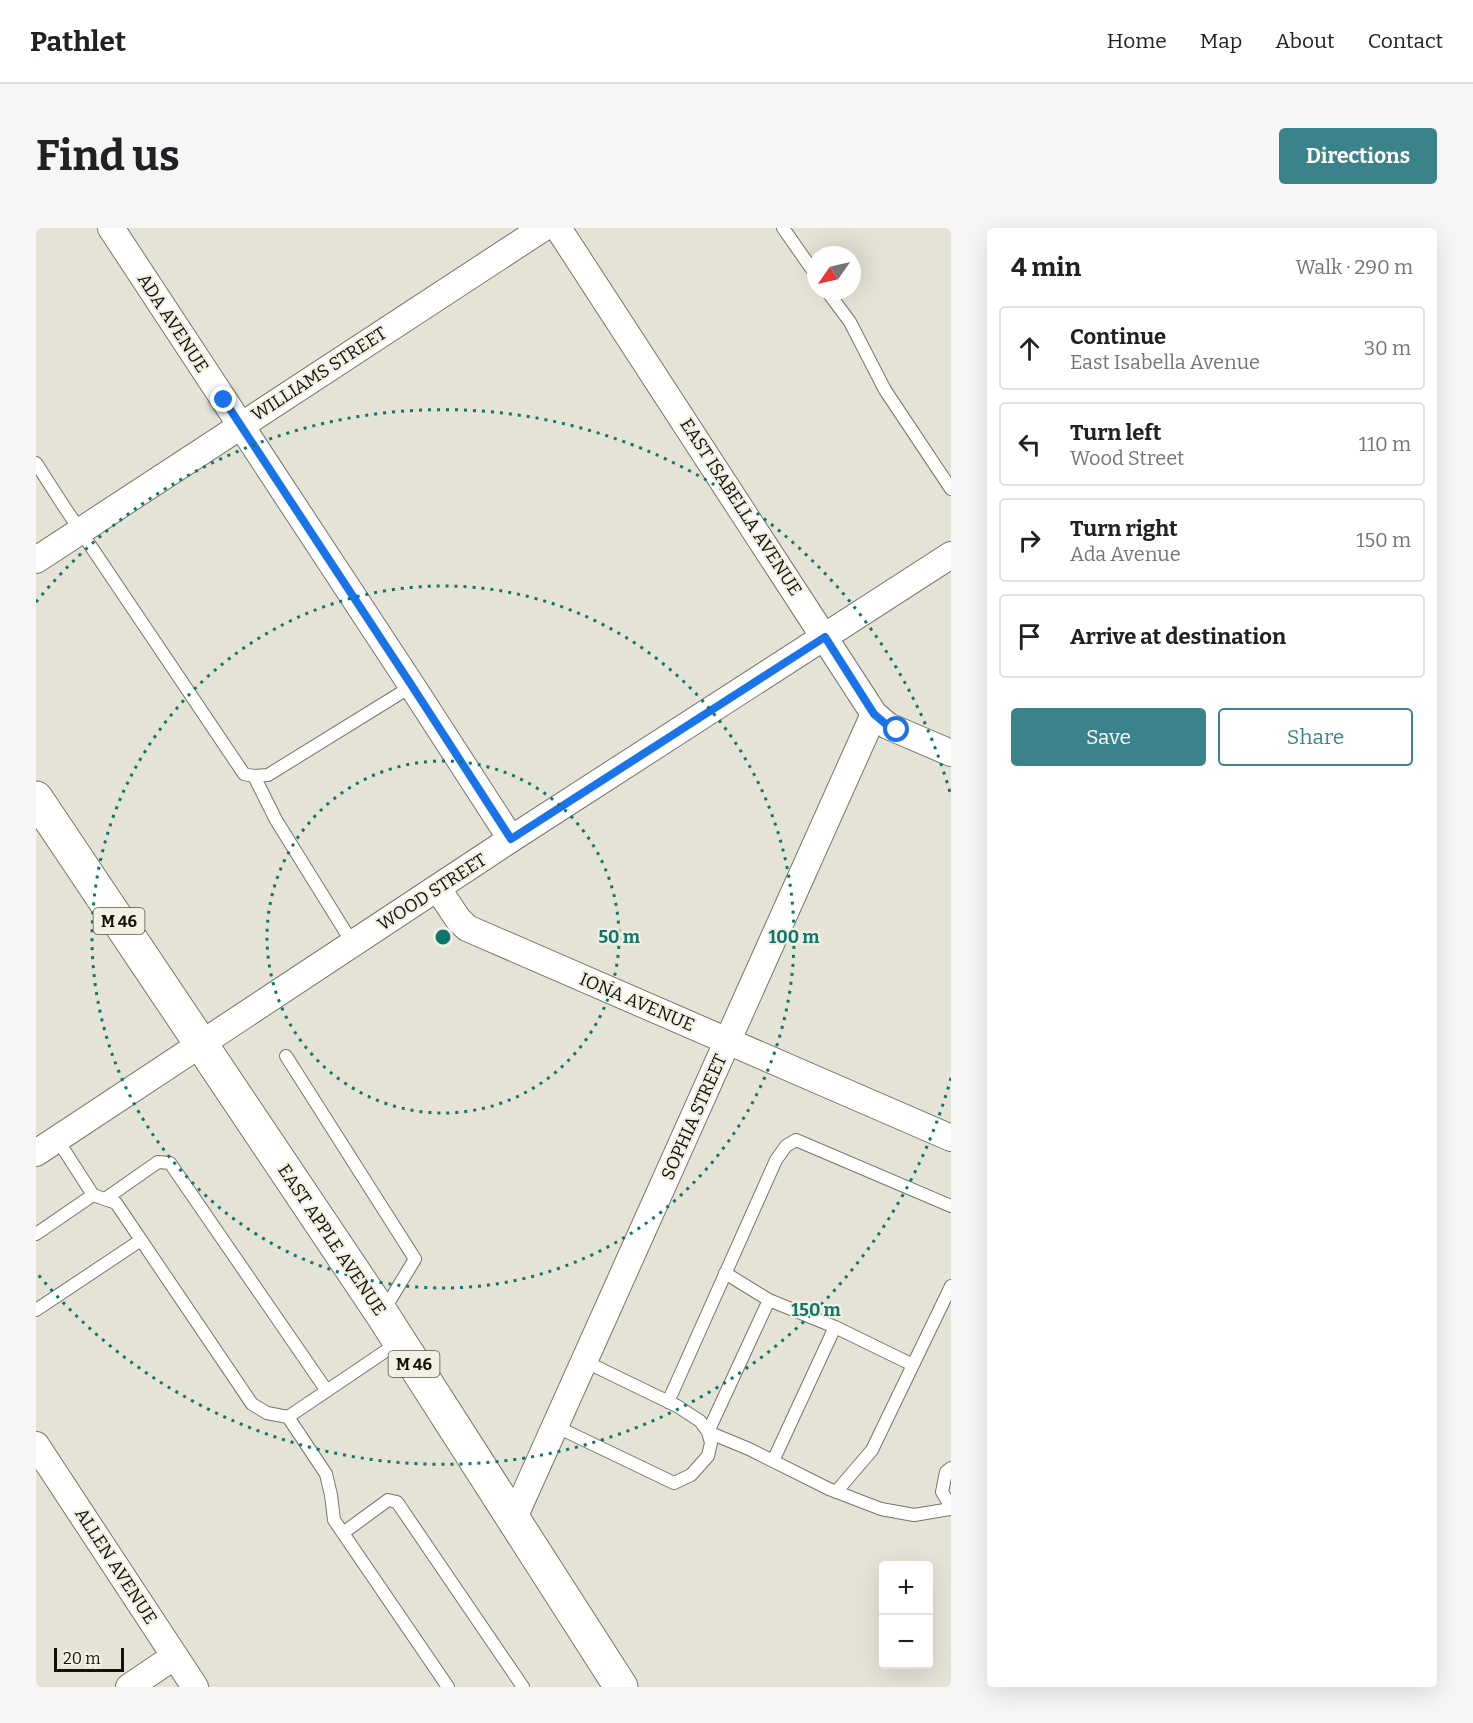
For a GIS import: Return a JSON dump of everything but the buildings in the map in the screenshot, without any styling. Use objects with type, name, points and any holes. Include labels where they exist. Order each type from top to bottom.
[{"type":"main road","name":"EAST APPLE AVENUE","points":[[36,798],[400,1342],[621,1687]]},
{"type":"street","name":"ADA AVENUE","points":[[111,228],[511,839]]},
{"type":"street","name":"WILLIAMS STREET","points":[[36,560],[543,228]]},
{"type":"street","name":"EAST ISABELLA AVENUE","points":[[558,228],[874,714],[888,726],[951,753]]},
{"type":"street","name":"WOOD STREET","points":[[46,1146],[511,839],[951,555]]},
{"type":"street","name":"SOPHIA STREET","points":[[513,1520],[874,714]]},
{"type":"street","name":"IONA AVENUE","points":[[438,888],[458,919],[467,928],[951,1138]]},
{"type":"street","name":"ALLEN AVENUE","points":[[36,1445],[195,1687]]},
{"type":"street","points":[[129,1687],[175,1656]]},
{"type":"lane","points":[[783,228],[807,262]]},
{"type":"lane","points":[[834,300],[850,322],[885,390],[951,489]]},
{"type":"lane","points":[[36,463],[244,774],[268,775],[412,686]]},
{"type":"lane","points":[[254,776],[276,820],[353,944]]},
{"type":"lane","points":[[285,1056],[415,1258],[381,1314]]},
{"type":"lane","points":[[668,1402],[776,1160],[786,1146],[796,1140],[951,1206]]},
{"type":"lane","points":[[46,1146],[99,1197],[116,1203],[252,1404],[267,1413],[288,1418],[326,1474],[334,1520],[448,1687]]},
{"type":"lane","points":[[36,1234],[158,1162],[170,1163],[327,1391]]},
{"type":"lane","points":[[36,1310],[141,1240]]},
{"type":"lane","points":[[725,1273],[769,1300],[835,1327],[913,1365]]},
{"type":"lane","points":[[836,1491],[872,1450],[951,1286]]},
{"type":"lane","points":[[708,1432],[769,1300]]},
{"type":"lane","points":[[773,1461],[835,1327]]},
{"type":"lane","points":[[288,1418],[400,1342]]},
{"type":"lane","points":[[555,1426],[674,1483],[691,1475],[708,1456],[711,1443],[708,1432],[700,1421],[668,1402],[584,1361]]},
{"type":"lane","points":[[708,1432],[836,1491],[881,1509],[914,1515],[951,1508],[942,1492],[946,1472],[951,1468]]},
{"type":"lane","points":[[343,1533],[388,1500],[397,1502],[524,1687]]},
{"type":"route","points":[[224,400],[511,839],[825,637],[874,714],[888,726],[897,730]]}]
